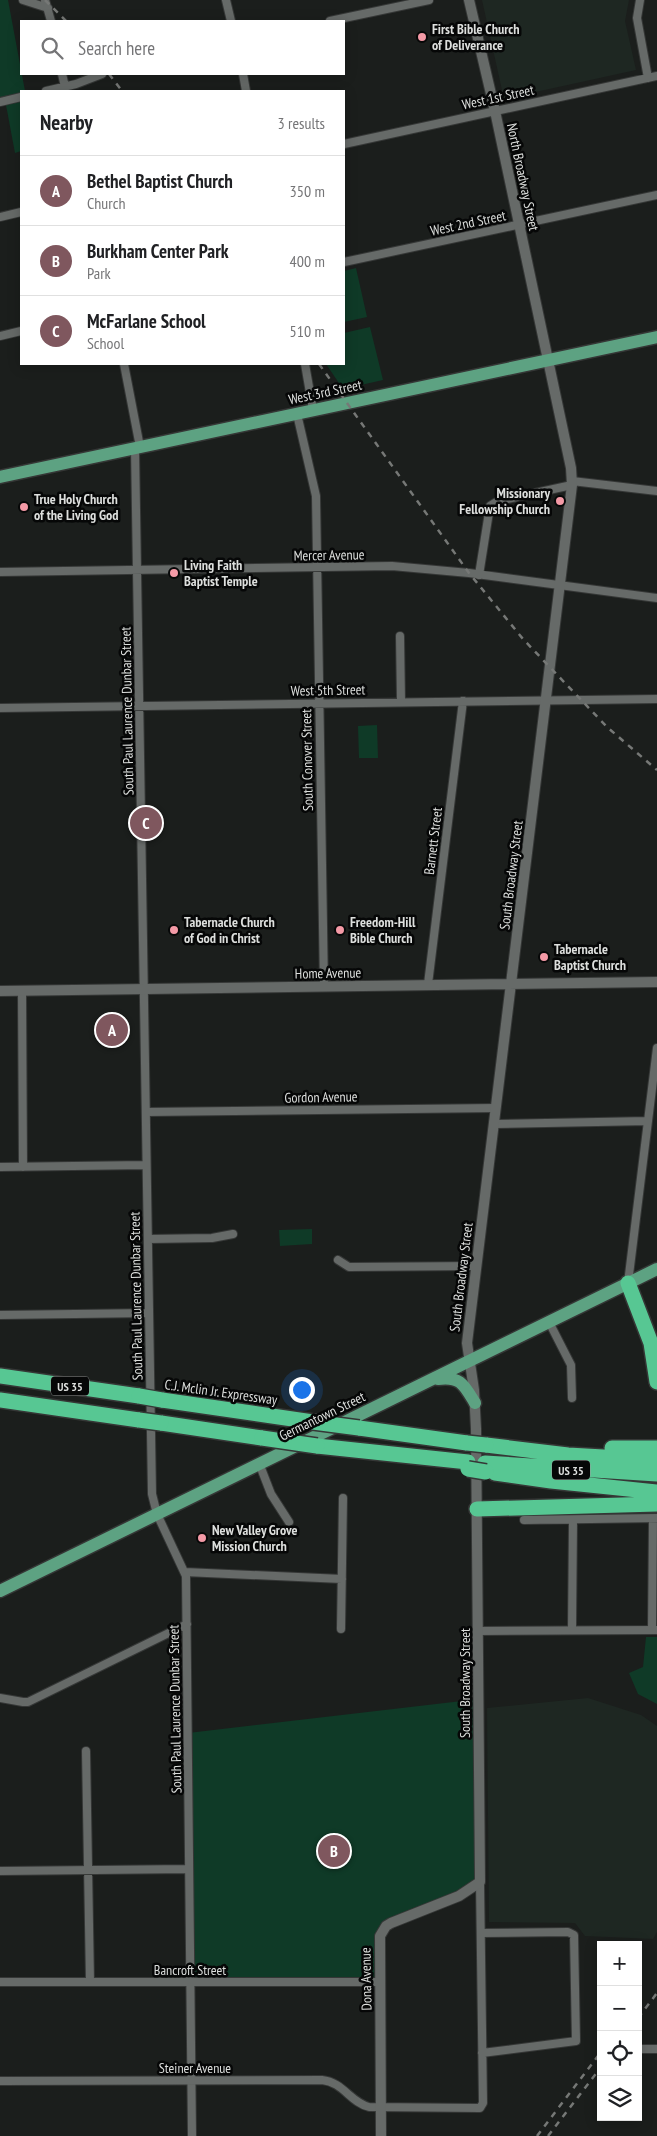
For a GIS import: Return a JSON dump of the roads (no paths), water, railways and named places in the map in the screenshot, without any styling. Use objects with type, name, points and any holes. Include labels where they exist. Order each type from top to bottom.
[{"type":"highway","points":[[628,1283],[651,1342],[657,1382]]},
{"type":"highway","name":"C.J. Mclin Jr. Expressway","points":[[0,1376],[313,1422],[515,1448]]},
{"type":"highway","name":"US 35","points":[[0,1400],[317,1446],[430,1459],[485,1468],[657,1474]]},
{"type":"highway","points":[[515,1448],[657,1448]]},
{"type":"highway","name":"US 35","points":[[515,1448],[568,1455],[657,1460]]},
{"type":"highway","points":[[485,1468],[551,1481],[657,1492]]},
{"type":"highway","points":[[477,1509],[657,1504]]},
{"type":"main road","name":"West 3rd Street","points":[[0,477],[657,337]]},
{"type":"main road","name":"Germantown Street","points":[[0,1591],[259,1463],[434,1380],[657,1269]]},
{"type":"main road","points":[[434,1380],[457,1379],[464,1385],[475,1403]]},
{"type":"street","points":[[23,0],[48,8]]},
{"type":"street","points":[[46,0],[51,20]]},
{"type":"street","points":[[226,0],[231,20]]},
{"type":"street","points":[[335,20],[429,0]]},
{"type":"street","name":"North Broadway Street","points":[[469,0],[495,111],[548,360]]},
{"type":"street","points":[[640,0],[637,18],[648,78]]},
{"type":"street","points":[[62,75],[66,89],[100,75]]},
{"type":"street","points":[[243,75],[246,90]]},
{"type":"street","name":"West 1st Street","points":[[345,144],[657,76]]},
{"type":"street","points":[[0,102],[20,97]]},
{"type":"street","name":"West 2nd Street","points":[[345,262],[657,195]]},
{"type":"street","points":[[0,217],[20,212]]},
{"type":"street","points":[[0,336],[20,331]]},
{"type":"street","name":"South Broadway Street","points":[[381,2108],[480,2108],[483,2103],[475,1403],[471,1360],[467,1343],[572,483],[548,360]]},
{"type":"street","name":"South Paul Laurence Dunbar Street","points":[[124,365],[138,448],[137,570],[152,1494],[157,1514],[185,1572],[192,2136]]},
{"type":"street","points":[[304,365],[313,410]]},
{"type":"street","name":"South Conover Street","points":[[297,414],[316,496],[324,987]]},
{"type":"street","points":[[480,575],[490,506],[498,501],[572,483],[657,491]]},
{"type":"street","name":"Mercer Avenue","points":[[0,572],[392,566],[480,575],[657,598]]},
{"type":"street","points":[[400,636],[401,702]]},
{"type":"street","name":"West 5th Street","points":[[0,708],[657,699]]},
{"type":"street","name":"Barnett Street","points":[[428,984],[463,701]]},
{"type":"street","name":"Home Avenue","points":[[0,992],[657,982]]},
{"type":"street","points":[[22,991],[23,1167]]},
{"type":"street","points":[[628,1283],[657,1048]]},
{"type":"street","name":"Gordon Avenue","points":[[146,1112],[496,1108]]},
{"type":"street","points":[[494,1124],[648,1120]]},
{"type":"street","points":[[0,1167],[146,1165]]},
{"type":"street","points":[[148,1239],[212,1238],[233,1234]]},
{"type":"street","points":[[338,1260],[349,1267],[476,1266]]},
{"type":"street","points":[[0,1315],[149,1313]]},
{"type":"street","points":[[549,1322],[571,1365],[572,1398]]},
{"type":"street","points":[[259,1463],[271,1494],[289,1522]]},
{"type":"street","points":[[341,1629],[343,1498]]},
{"type":"street","points":[[478,1631],[654,1630],[655,1519],[524,1520]]},
{"type":"street","points":[[572,1629],[573,1521]]},
{"type":"street","points":[[185,1572],[342,1579]]},
{"type":"street","points":[[0,1698],[28,1702],[187,1624]]},
{"type":"street","points":[[86,1751],[90,1982]]},
{"type":"street","points":[[0,1871],[189,1869]]},
{"type":"street","name":"Dona Avenue","points":[[381,2108],[379,1940],[386,1926],[459,1896],[480,1882]]},
{"type":"street","points":[[481,1933],[572,1933],[574,1937],[576,2041],[482,2053]]},
{"type":"street","name":"Bancroft Street","points":[[0,1982],[379,1982]]},
{"type":"street","points":[[642,2049],[657,2049]]},
{"type":"street","name":"Steiner Avenue","points":[[0,2081],[330,2081],[341,2087],[356,2102],[369,2107],[381,2108]]},
{"type":"street","points":[[381,2108],[381,2136]]},
{"type":"railway","points":[[45,0],[65,20]]},
{"type":"railway","points":[[110,75],[121,90]]},
{"type":"railway","points":[[320,365],[469,573],[523,639],[607,727],[657,770]]},
{"type":"railway","points":[[642,2013],[657,1993]]},
{"type":"railway","points":[[537,2136],[597,2057]]},
{"type":"railway","points":[[548,2136],[597,2072]]},
{"type":"place","name":"First Bible Church of Deliverance","points":[[422,37]]},
{"type":"place","name":"Missionary Fellowship Church","points":[[560,501]]},
{"type":"place","name":"True Holy Church of the Living God","points":[[24,507]]},
{"type":"place","name":"Living Faith Baptist Temple","points":[[174,573]]},
{"type":"place","name":"McFarlane School","points":[[146,823]]},
{"type":"place","name":"Tabernacle Church of God in Christ","points":[[174,930]]},
{"type":"place","name":"Freedom-Hill Bible Church","points":[[340,930]]},
{"type":"place","name":"Tabernacle Baptist Church","points":[[544,957]]},
{"type":"place","name":"Bethel Baptist Church","points":[[112,1030]]},
{"type":"place","name":"New Valley Grove Mission Church","points":[[202,1538]]},
{"type":"place","name":"Burkham Center Park","points":[[334,1851]]}]
